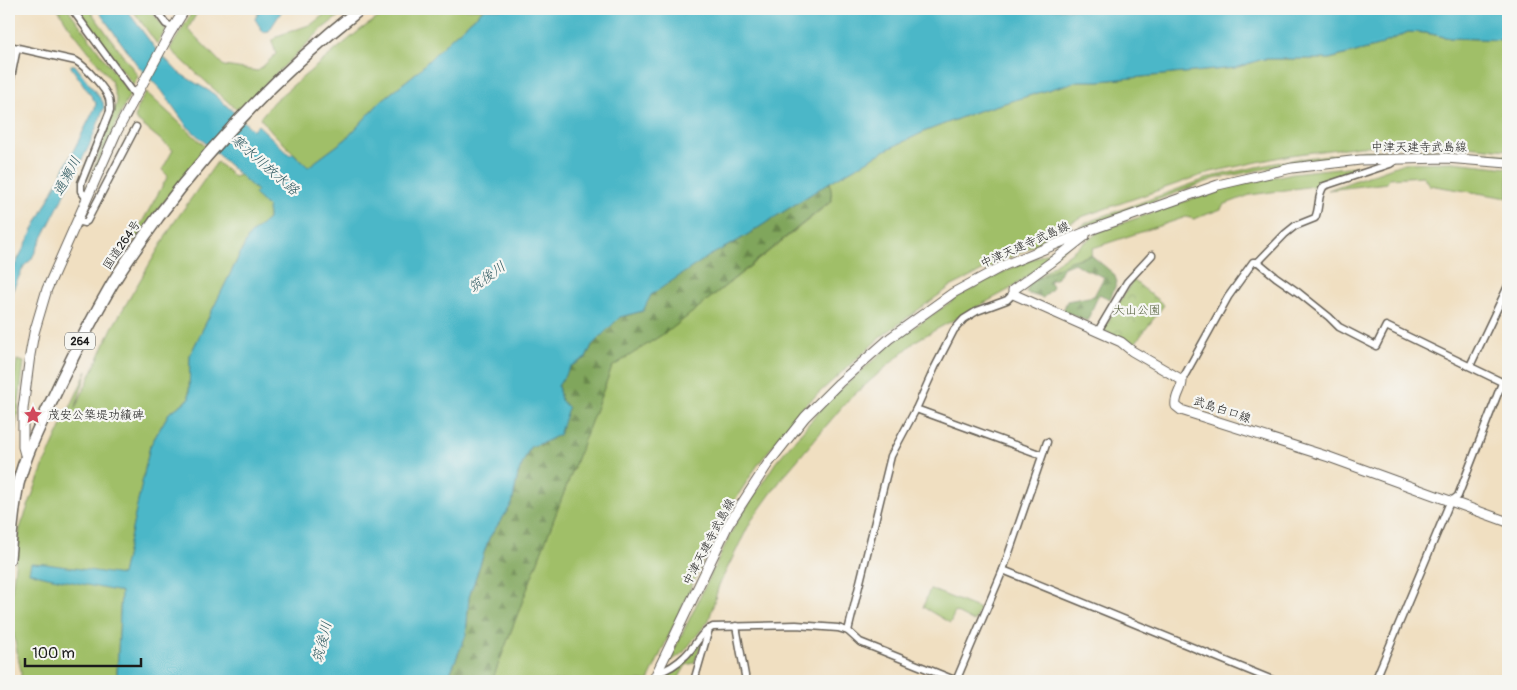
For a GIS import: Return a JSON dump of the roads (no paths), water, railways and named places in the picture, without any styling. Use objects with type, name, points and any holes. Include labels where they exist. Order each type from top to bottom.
[{"type":"highway","name":"国道264号","points":[[9,559],[18,483],[26,458],[81,340],[112,285],[176,194],[241,116],[324,37],[360,9]]},
{"type":"main road","points":[[26,458],[23,447],[23,409],[34,334],[47,289],[116,133],[171,30],[185,9]]},
{"type":"main road","name":"中津天建寺武島線","points":[[655,677],[728,525],[767,465],[805,417],[839,383],[890,338],[953,293],[1006,265],[1093,229],[1218,184],[1292,168],[1360,160],[1446,158],[1508,163]]},
{"type":"main road","points":[[1093,229],[1013,290],[1013,294],[1121,342],[1132,351],[1182,380]]},
{"type":"main road","name":"武島白口線","points":[[1182,380],[1175,400],[1176,406],[1181,410],[1329,457],[1508,522]]},
{"type":"street","points":[[72,9],[136,93]]},
{"type":"street","points":[[155,9],[171,30]]},
{"type":"street","points":[[9,46],[76,61],[84,66],[109,97],[110,111],[81,183],[81,191],[87,199]]},
{"type":"street","points":[[9,87],[17,48]]},
{"type":"street","points":[[77,221],[84,223],[87,221],[136,127]]},
{"type":"street","points":[[1182,380],[1228,297],[1253,262],[1258,262],[1285,234],[1296,226],[1315,218],[1318,212],[1320,191],[1324,186],[1390,164],[1398,158]]},
{"type":"street","points":[[1098,331],[1127,282],[1152,255]]},
{"type":"street","points":[[1258,262],[1339,327],[1376,346],[1386,326],[1505,384],[1458,496],[1450,502],[1375,681]]},
{"type":"street","points":[[1470,366],[1508,286]]},
{"type":"street","points":[[848,631],[891,456],[954,330],[964,319],[977,310],[1007,300],[1013,294]]},
{"type":"street","points":[[916,409],[1042,456]]},
{"type":"street","points":[[655,677],[685,656],[709,628],[796,625],[838,628],[848,631],[860,642],[956,681],[1003,570],[1047,442]]},
{"type":"street","points":[[1003,570],[1275,681]]},
{"type":"street","points":[[736,626],[746,681]]},
{"type":"street","points":[[694,681],[709,628]]},
{"type":"water","points":[[97,9],[126,9],[155,48],[179,73],[214,94],[253,130],[258,125],[290,155],[293,153],[308,167],[346,139],[381,101],[416,73],[484,9],[1508,9],[1508,40],[1450,38],[1426,33],[1408,32],[1378,46],[1329,59],[1263,59],[1235,68],[1100,81],[1078,81],[978,111],[926,131],[886,150],[830,182],[739,240],[709,256],[651,295],[643,311],[620,317],[592,345],[586,358],[571,366],[558,386],[561,400],[568,408],[559,435],[530,447],[518,474],[512,504],[489,538],[469,597],[466,635],[447,681],[119,681],[117,673],[121,592],[29,572],[31,563],[122,575],[150,446],[169,413],[189,399],[190,355],[249,236],[268,219],[268,207],[254,194],[257,191],[186,125],[162,91],[138,66]]},
{"type":"water","points":[[260,9],[283,9],[269,31],[263,32],[255,19]]},
{"type":"water","name":"通瀬川","points":[[71,65],[75,65],[103,102],[104,108],[89,146],[31,260],[24,266],[9,298],[9,277],[95,108],[96,103]]},
{"type":"place","name":"茂安公築堤功績碑","points":[[33,415]]},
{"type":"water label","name":"寒水川放水路","points":[[265,165]]},
{"type":"water label","name":"筑後川","points":[[487,277]]},
{"type":"water label","name":"筑後川","points":[[322,642]]},
{"type":"park label","name":"大山公園","points":[[1137,310]]}]
